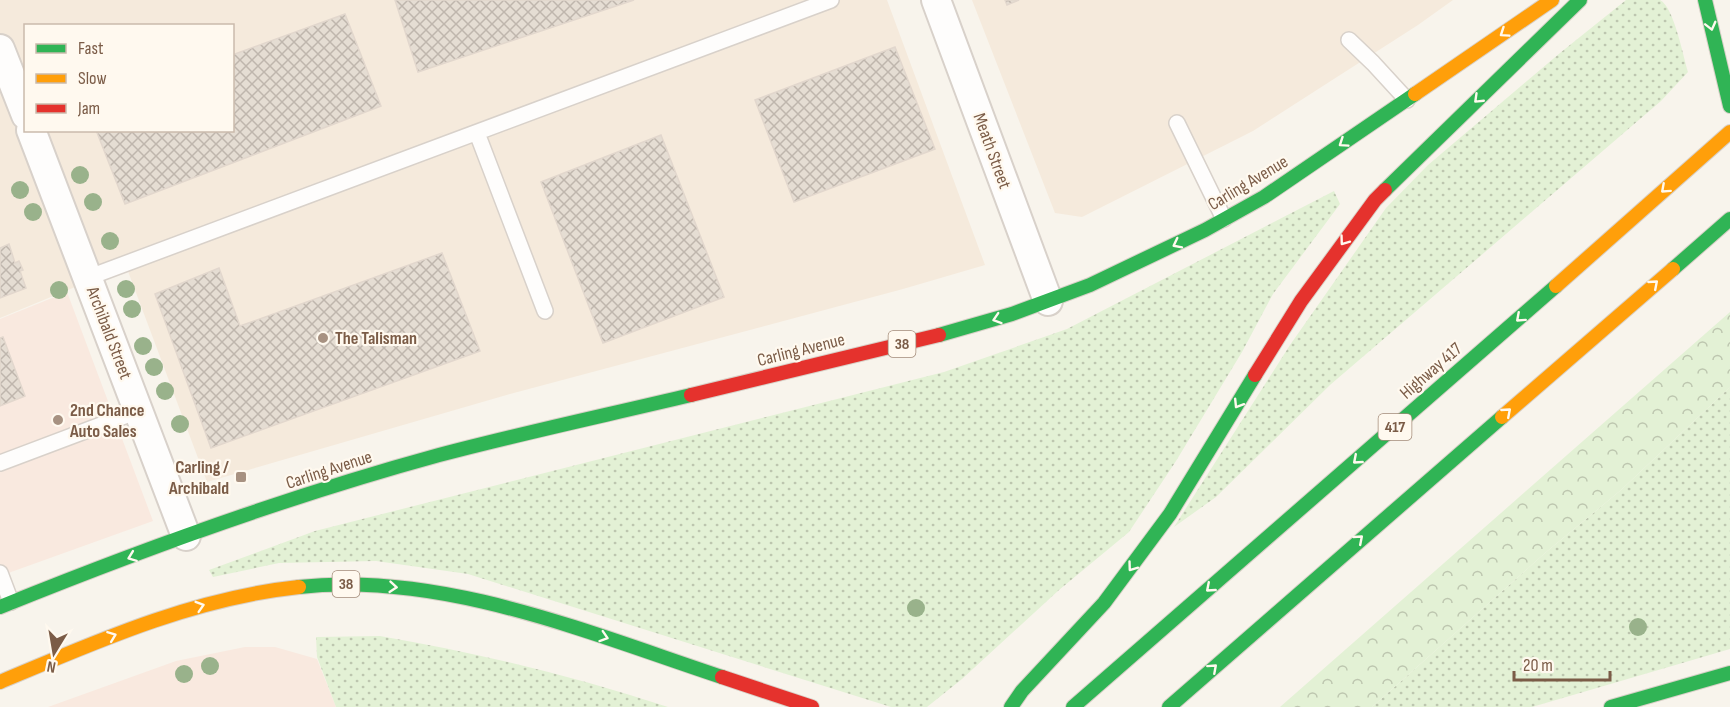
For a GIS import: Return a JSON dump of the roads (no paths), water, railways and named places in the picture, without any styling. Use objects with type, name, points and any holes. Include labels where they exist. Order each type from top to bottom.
[{"type":"main road","name":"Carling Avenue","points":[[5,604],[186,536],[381,472],[440,455],[960,330],[1048,301],[1131,267],[1264,197],[1552,0]]},
{"type":"main road","points":[[1011,707],[1022,691],[1104,603],[1170,514],[1301,301],[1375,200],[1580,0]]},
{"type":"main road","points":[[1705,0],[1730,106]]},
{"type":"main road","name":"Highway 417","points":[[1076,704],[1730,132]]},
{"type":"main road","points":[[1169,707],[1730,219]]},
{"type":"main road","name":"38","points":[[0,682],[144,623],[225,599],[270,590],[352,584],[396,586],[435,592],[520,612],[580,629],[812,707]]},
{"type":"main road","points":[[1611,707],[1670,688],[1730,673]]},
{"type":"street","name":"Meath Street","points":[[936,0],[1048,301]]},
{"type":"street","points":[[0,49],[24,110]]},
{"type":"street","name":"Archibald Street","points":[[32,132],[186,536]]},
{"type":"lane","points":[[87,278],[831,0]]},
{"type":"lane","points":[[1349,40],[1407,100]]},
{"type":"lane","points":[[1177,123],[1224,219]]},
{"type":"lane","points":[[477,132],[545,311]]},
{"type":"lane","points":[[0,463],[138,411]]},
{"type":"lane","points":[[0,573],[5,604]]},
{"type":"place","name":"The Talisman","points":[[323,338]]},
{"type":"place","name":"2nd Chance Auto Sales","points":[[58,420]]},
{"type":"place","name":"Carling / Archibald","points":[[241,477]]}]
